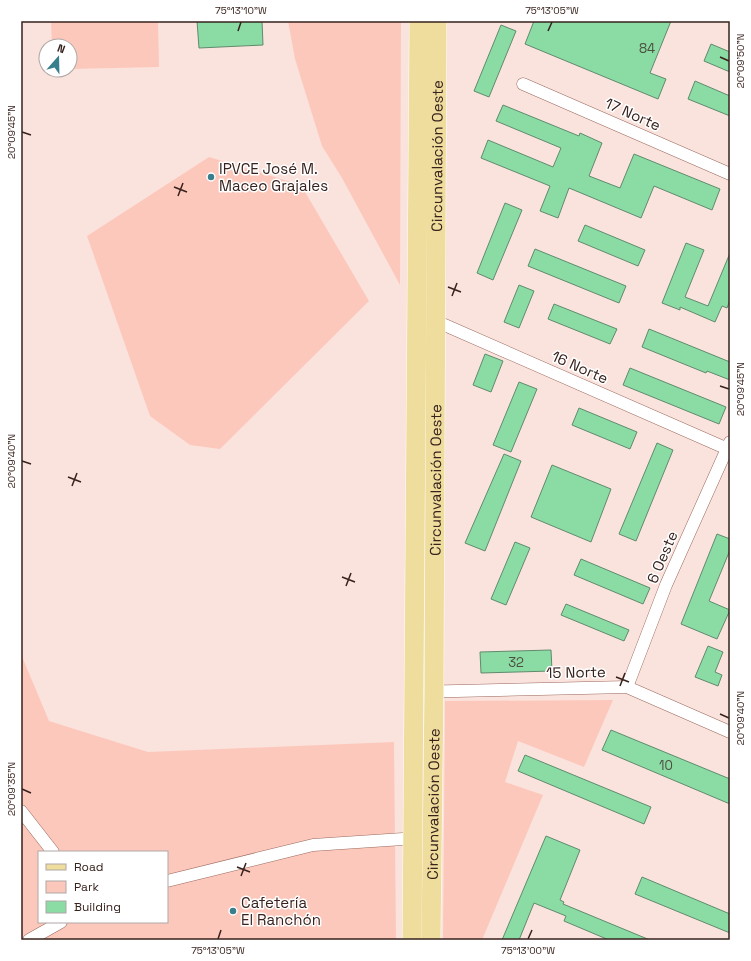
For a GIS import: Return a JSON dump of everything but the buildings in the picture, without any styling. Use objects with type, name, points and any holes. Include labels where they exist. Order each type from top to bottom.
[{"type":"main road","name":"Circunvalación Oeste","points":[[412,940],[419,21]]},
{"type":"main road","name":"Circunvalación Oeste","points":[[431,940],[434,691],[437,21]]},
{"type":"street","name":"17 Norte","points":[[523,84],[730,174]]},
{"type":"street","name":"16 Norte","points":[[417,313],[729,447]]},
{"type":"street","name":"6 Oeste","points":[[627,687],[666,585],[729,447]]},
{"type":"street","name":"15 Norte","points":[[414,692],[627,687],[730,732]]},
{"type":"street","points":[[21,811],[52,851]]},
{"type":"street","points":[[168,881],[313,845],[432,836]]},
{"type":"street","points":[[29,940],[59,923]]},
{"type":"green space","points":[[51,21],[158,21],[159,67],[78,69],[78,38],[52,38]]},
{"type":"green space","points":[[288,21],[401,21],[400,285],[342,178],[322,146],[295,59]]},
{"type":"green space","points":[[209,157],[301,185],[369,301],[220,449],[190,445],[150,416],[87,236]]},
{"type":"green space","points":[[21,654],[49,721],[148,752],[394,742],[396,940],[21,940]]},
{"type":"green space","points":[[613,700],[584,767],[518,741],[505,782],[543,795],[482,940],[443,940],[445,701]]},
{"type":"place","name":"IPVCE José M. Maceo Grajales","points":[[211,177]]},
{"type":"place","name":"Cafetería El Ranchón","points":[[233,911]]}]
